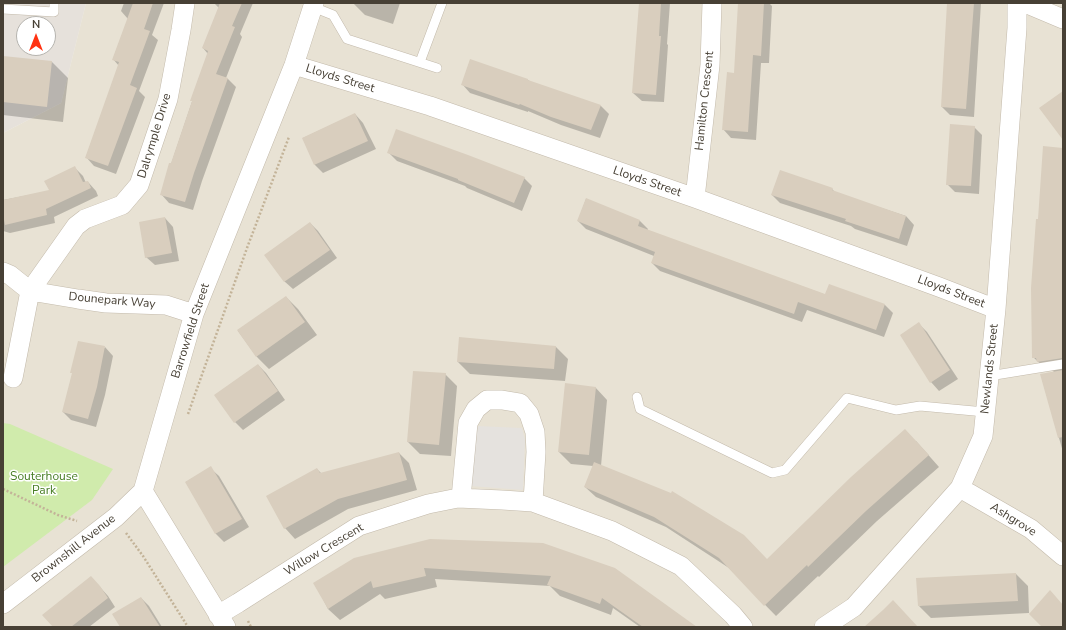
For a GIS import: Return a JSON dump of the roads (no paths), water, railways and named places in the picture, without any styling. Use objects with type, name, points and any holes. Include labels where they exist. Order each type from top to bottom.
[{"type":"street","name":"Dalrymple Drive","points":[[30,291],[76,226],[85,219],[122,205],[140,185],[168,99],[185,3]]},
{"type":"street","name":"Hamilton Crescent","points":[[695,198],[710,65],[712,3]]},
{"type":"street","name":"Newlands Street","points":[[824,627],[854,607],[960,488],[983,436],[996,309],[1016,36],[1017,3]]},
{"type":"street","points":[[1025,3],[1063,18]]},
{"type":"street","name":"Barrowfield Street","points":[[143,491],[194,314],[294,65],[314,5]]},
{"type":"street","name":"Lloyds Street","points":[[294,65],[430,106],[695,198],[996,309]]},
{"type":"street","name":"Dounepark Way","points":[[3,272],[10,275],[30,291],[78,300],[106,303],[166,305],[194,314]]},
{"type":"street","points":[[13,378],[30,291]]},
{"type":"street","points":[[461,498],[468,423],[476,409],[487,400],[502,400],[520,403],[529,414],[535,432],[536,452],[533,502]]},
{"type":"street","name":"Ashgrove","points":[[960,488],[1031,529],[1063,556]]},
{"type":"street","points":[[143,491],[222,621]]},
{"type":"street","name":"Brownshill Avenue","points":[[3,604],[109,522],[143,491]]},
{"type":"street","name":"Willow Crescent","points":[[222,621],[238,604],[359,526],[428,504],[461,498],[533,502],[612,531],[681,566],[733,615],[743,627]]},
{"type":"lane","points":[[3,9],[54,12],[54,3]]},
{"type":"lane","points":[[420,62],[442,3]]},
{"type":"lane","points":[[314,5],[333,15],[346,39],[437,68]]},
{"type":"lane","points":[[989,376],[1063,364]]},
{"type":"lane","points":[[637,397],[640,409],[772,472],[785,470],[847,398],[896,410],[920,406],[985,412]]},
{"type":"park label","name":"Souterhouse Park","points":[[44,484]]}]
